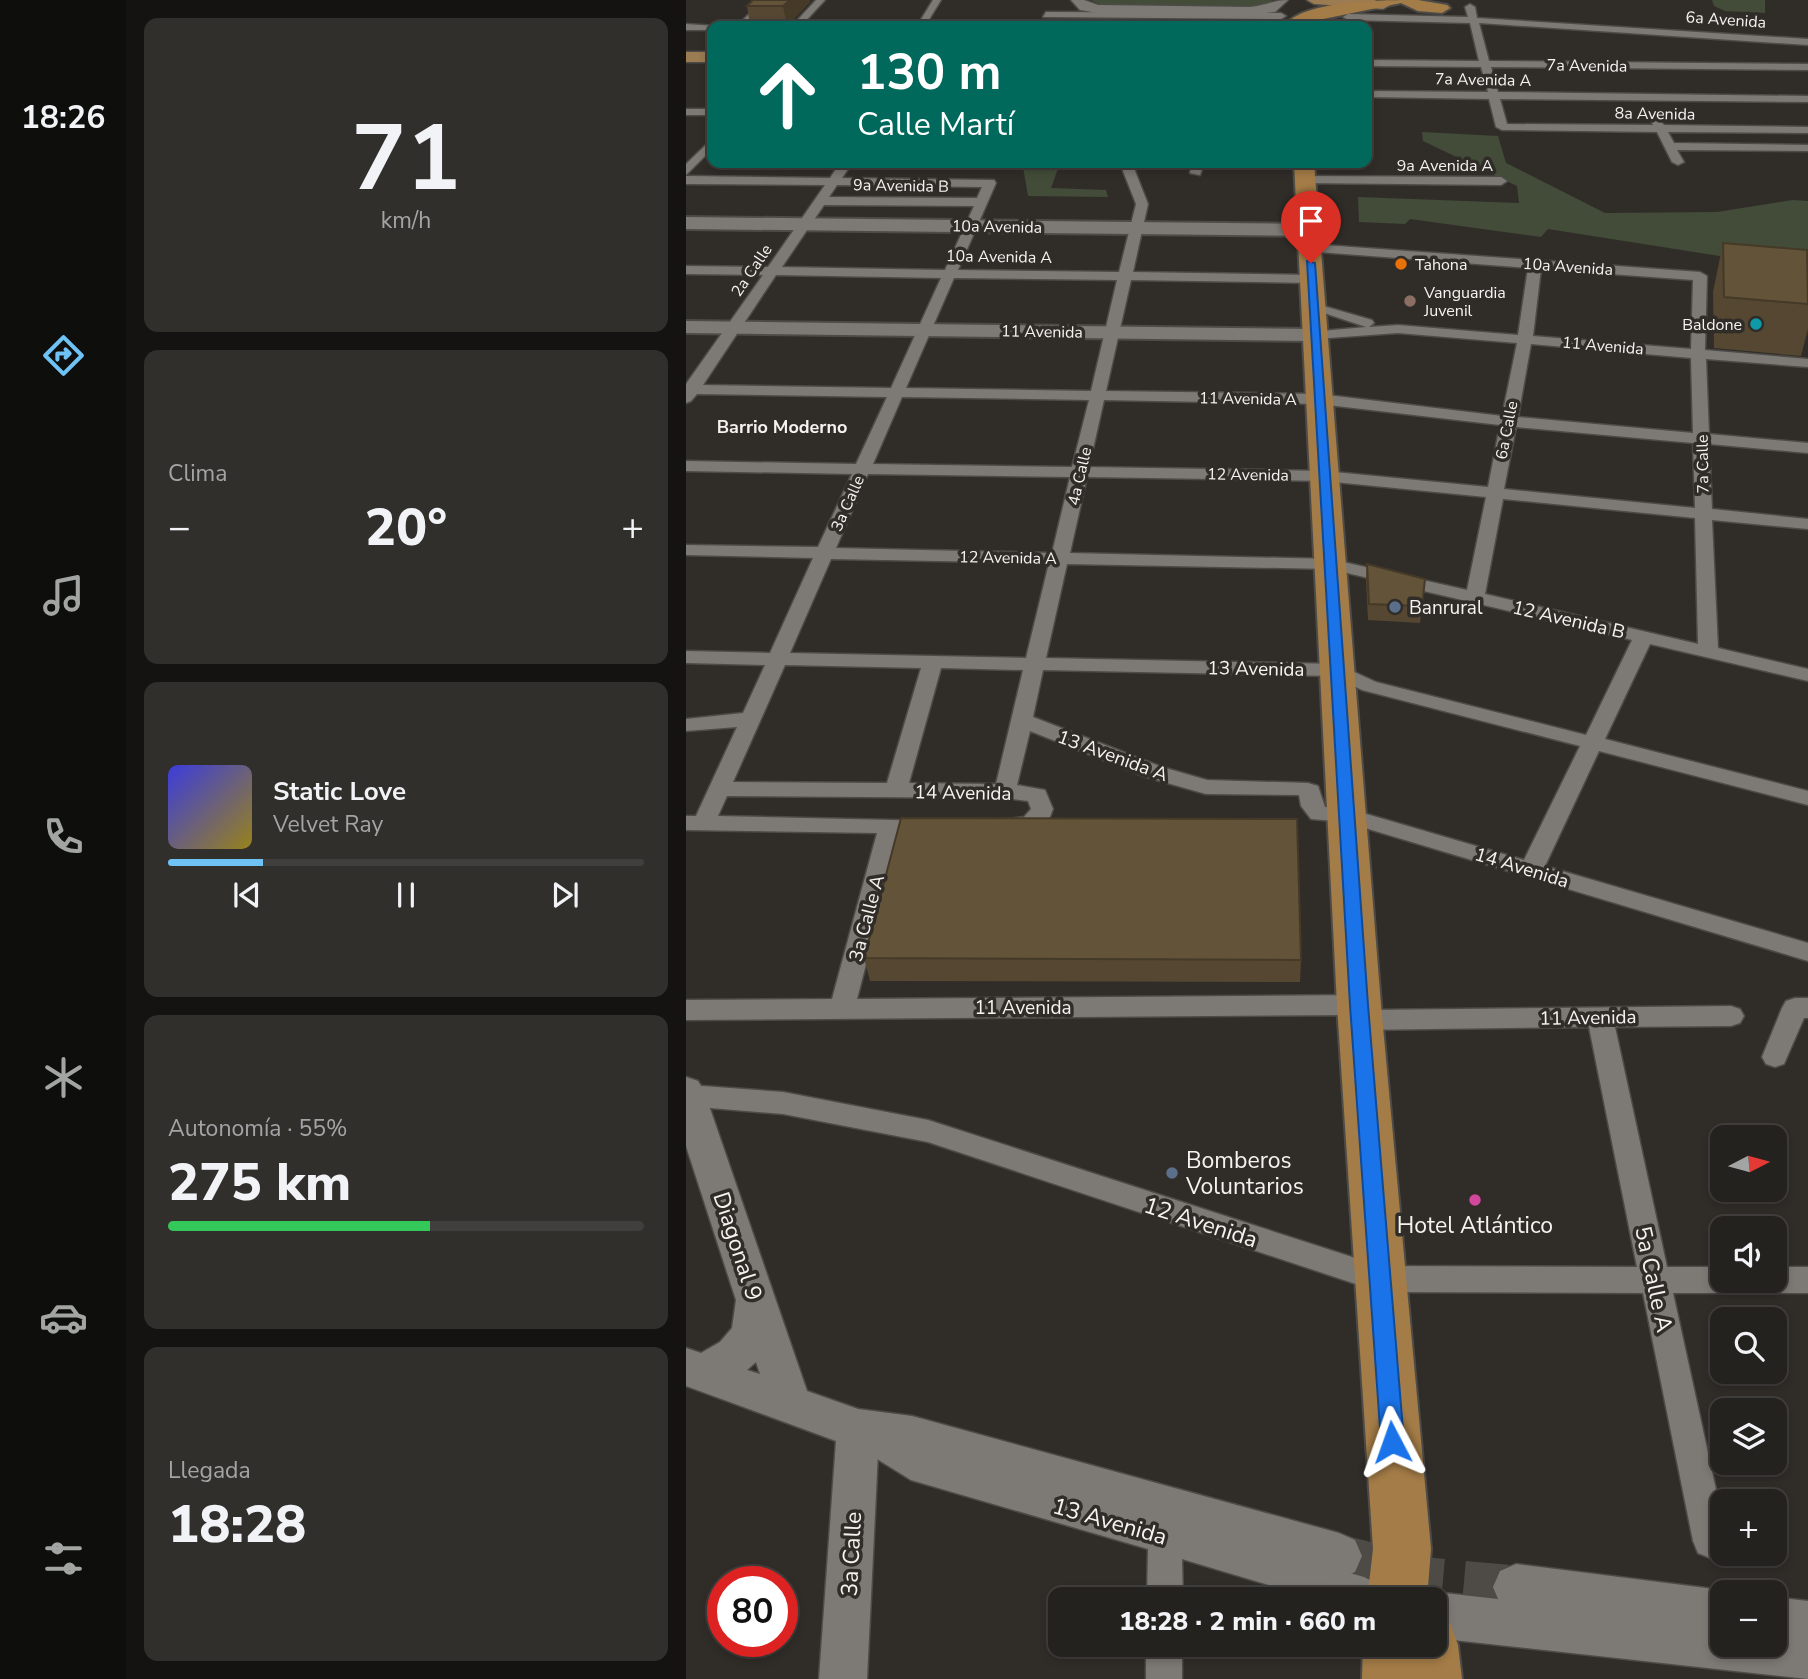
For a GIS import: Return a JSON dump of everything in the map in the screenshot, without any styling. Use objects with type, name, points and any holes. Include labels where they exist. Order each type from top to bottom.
[{"type":"highway","points":[[1406,0],[1432,5]]},
{"type":"highway","points":[[1293,21],[1338,6],[1389,2]]},
{"type":"highway","points":[[1304,171],[1360,1013],[1406,1583]]},
{"type":"main road","points":[[686,57],[707,56]]},
{"type":"main road","name":"10a Avenida","points":[[686,223],[1137,228],[1309,239]]},
{"type":"main road","name":"11 Avenida","points":[[686,327],[1112,332],[1314,321]]},
{"type":"street","points":[[746,21],[768,0]]},
{"type":"street","points":[[801,21],[821,0]]},
{"type":"street","points":[[924,21],[937,0]]},
{"type":"street","points":[[1043,21],[1053,0]]},
{"type":"street","points":[[1074,2],[1102,10],[1246,11],[1271,9],[1282,0]]},
{"type":"street","points":[[1389,2],[1432,5],[1470,12],[1486,64],[1492,95]]},
{"type":"street","name":"6a Avenida","points":[[1338,6],[1808,34]]},
{"type":"street","name":"6a Avenida","points":[[1470,12],[1483,10],[1808,42]]},
{"type":"street","points":[[1227,16],[1246,11]]},
{"type":"street","points":[[1046,15],[1227,16],[1280,21]]},
{"type":"street","points":[[1165,21],[1166,16]]},
{"type":"street","points":[[1609,22],[1614,41]]},
{"type":"street","points":[[686,27],[707,27]]},
{"type":"street","points":[[1621,53],[1678,162]]},
{"type":"street","name":"7a Avenida","points":[[1372,63],[1486,64],[1635,81],[1756,67],[1808,67]]},
{"type":"street","points":[[1756,67],[1763,77]]},
{"type":"street","name":"7a Avenida A","points":[[1372,94],[1492,95],[1635,81],[1778,99],[1808,99]]},
{"type":"street","points":[[1771,88],[1785,109]]},
{"type":"street","name":"8a Avenida","points":[[1492,95],[1502,127],[1804,130]]},
{"type":"street","points":[[686,112],[707,112]]},
{"type":"street","points":[[1669,146],[1808,145],[1804,130],[1792,120]]},
{"type":"street","points":[[699,141],[707,141]]},
{"type":"street","points":[[686,171],[707,147]]},
{"type":"street","name":"2a Calle","points":[[688,392],[842,168]]},
{"type":"street","name":"4a Calle","points":[[1005,792],[1137,228],[1142,198],[1131,177],[1131,168]]},
{"type":"street","name":"9a Avenida A","points":[[1304,171],[1502,181]]},
{"type":"street","points":[[686,180],[833,181]]},
{"type":"street","name":"3a Calle","points":[[695,823],[719,789],[990,183],[833,181]]},
{"type":"street","name":"9a Avenida B","points":[[820,201],[982,202]]},
{"type":"street","name":"10a Avenida","points":[[1309,239],[1535,263],[1700,276]]},
{"type":"street","name":"6a Calle","points":[[1475,597],[1525,339],[1535,263]]},
{"type":"street","name":"10a Avenida A","points":[[686,270],[1312,279]]},
{"type":"street","name":"7a Calle","points":[[1700,276],[1698,354],[1708,651]]},
{"type":"street","name":"11 Avenida","points":[[1314,321],[1398,329]]},
{"type":"street","name":"11 Avenida","points":[[1314,321],[1808,363]]},
{"type":"street","name":"11 Avenida A","points":[[688,392],[1320,400],[1507,421],[1808,448]]},
{"type":"street","name":"12 Avenida","points":[[686,466],[1324,475],[1808,524]]},
{"type":"street","name":"12 Avenida A","points":[[686,550],[1330,564]]},
{"type":"street","name":"12 Avenida B","points":[[1330,564],[1808,675]]},
{"type":"street","points":[[1531,870],[1644,636]]},
{"type":"street","name":"13 Avenida","points":[[686,657],[1337,670],[1369,685],[1808,798]]},
{"type":"street","points":[[896,791],[933,662]]},
{"type":"street","points":[[686,725],[750,719]]},
{"type":"street","name":"13 Avenida A","points":[[1021,720],[1154,772],[1206,787]]},
{"type":"street","name":"14 Avenida","points":[[1206,787],[1300,788],[1310,791],[1312,806],[1319,814],[1346,815],[1808,952]]},
{"type":"street","name":"14 Avenida","points":[[719,789],[1005,792],[1037,795],[1042,809],[1040,817],[1030,824],[986,826]]},
{"type":"street","name":"14 Avenida","points":[[695,823],[945,826]]},
{"type":"street","name":"3a Calle A","points":[[842,1009],[890,827]]},
{"type":"street","points":[[1775,1057],[1795,1008],[1808,1008]]},
{"type":"street","name":"11 Avenida","points":[[686,1010],[1731,1016]]},
{"type":"street","name":"5a Calle A","points":[[1600,1017],[1710,1541]]},
{"type":"street","name":"12 Avenida","points":[[687,1093],[783,1103],[928,1131],[1380,1279],[1710,1280]]},
{"type":"street","name":"Diagonal 9","points":[[687,1093],[790,1403]]},
{"type":"street","points":[[1787,1280],[1808,1280]]},
{"type":"street","points":[[694,1370],[727,1362],[747,1343],[755,1320],[755,1298]]},
{"type":"street","name":"13 Avenida","points":[[694,1370],[859,1429],[912,1436],[1339,1556]]},
{"type":"street","name":"3a Calle","points":[[843,1679],[859,1429]]},
{"type":"street","name":"13 Avenida","points":[[859,1429],[911,1464],[1337,1587]]},
{"type":"street","points":[[1165,1537],[1165,1587]]},
{"type":"street","points":[[1516,1587],[1710,1611]]},
{"type":"street","points":[[1447,1616],[1808,1656]]},
{"type":"street","points":[[1787,1622],[1808,1624]]},
{"type":"street","points":[[1164,1657],[1164,1679]]},
{"type":"green space","points":[[1091,0],[1273,0],[1259,8],[1105,7]]},
{"type":"green space","points":[[1712,0],[1765,0],[1765,13],[1725,11],[1714,6]]},
{"type":"green space","points":[[1422,132],[1498,136],[1506,163],[1605,213],[1717,212],[1793,200],[1808,201],[1808,301],[1745,260],[1548,229],[1541,237],[1410,219],[1405,224],[1359,222],[1358,197],[1519,203],[1517,186],[1423,141]]},
{"type":"green space","points":[[1023,168],[1058,168],[1051,188],[1106,190],[1108,197],[1028,196]]},
{"type":"building","points":[[753,0],[790,0],[783,6],[747,6]]},
{"type":"building","points":[[1723,243],[1807,250],[1808,304],[1724,297]]},
{"type":"building","points":[[1367,564],[1425,579],[1422,606],[1369,604]]},
{"type":"building","points":[[901,818],[1297,819],[1301,960],[864,958]]},
{"type":"tunnel","points":[[1339,1556],[1427,1579],[1516,1587]]},
{"type":"place","name":"Tahona","points":[[1401,264]]},
{"type":"place","name":"Vanguardia Juvenil","points":[[1410,301]]},
{"type":"place","name":"Baldone","points":[[1756,324]]},
{"type":"place","name":"Banrural","points":[[1395,607]]},
{"type":"place","name":"Bomberos Voluntarios","points":[[1172,1173]]},
{"type":"place","name":"Hotel Atlántico","points":[[1475,1200]]},
{"type":"district","name":"Barrio Moderno","points":[[782,427]]},
{"type":"route","points":[[1311,263],[1359,1005],[1392,1442]]}]
